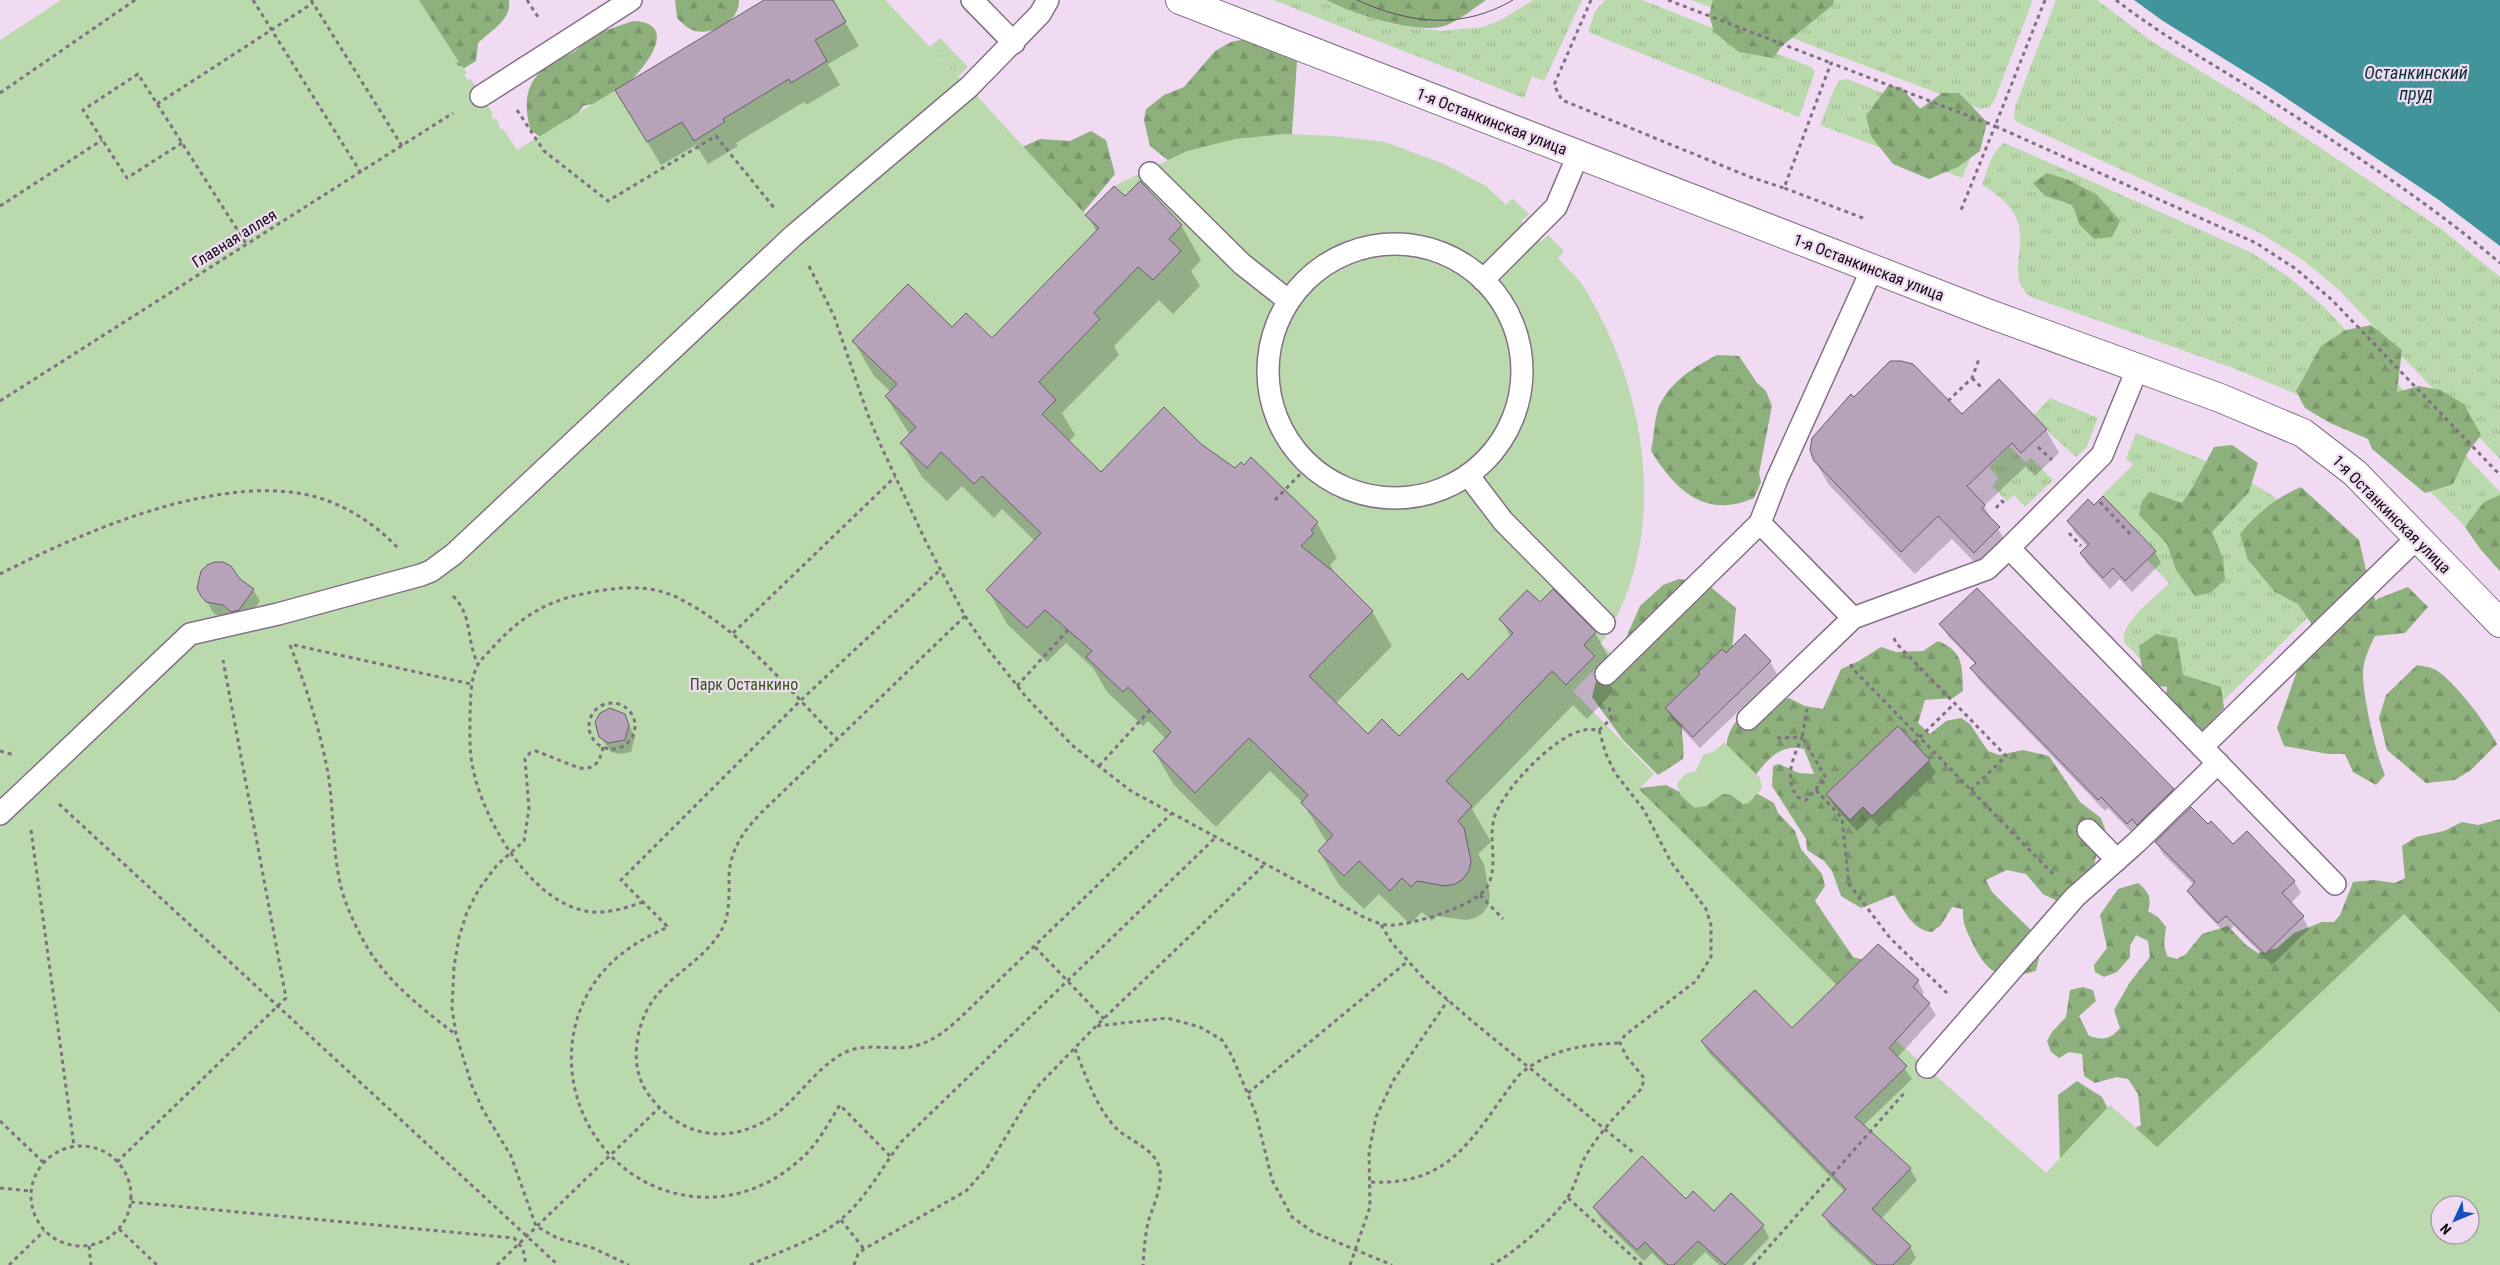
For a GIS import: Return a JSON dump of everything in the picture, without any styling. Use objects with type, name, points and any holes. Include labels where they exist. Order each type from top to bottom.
[{"type":"street","name":"1-я Останкинская улица","points":[[1180,0],[1872,269],[2220,398],[2303,433],[2355,473],[2500,623]]},
{"type":"lane","points":[[481,96],[631,0]]},
{"type":"lane","points":[[972,0],[1014,43]]},
{"type":"lane","points":[[0,814],[190,634],[278,614],[426,573],[454,554],[793,236],[969,87],[1014,43],[1040,14],[1048,0]]},
{"type":"lane","points":[[1483,280],[1556,207],[1578,155]]},
{"type":"lane","points":[[1150,173],[1242,264],[1289,301]]},
{"type":"lane","points":[[1389,244],[1410,244],[1448,255],[1483,280],[1506,308],[1514,327],[1522,365],[1522,385],[1518,405],[1501,441],[1490,457],[1468,475],[1440,490],[1421,496],[1381,497],[1343,487],[1310,465],[1285,433],[1276,415],[1268,377],[1273,337],[1289,301],[1309,278],[1332,260],[1360,249],[1389,244]]},
{"type":"lane","points":[[1606,674],[1760,523],[1776,479],[1872,269]]},
{"type":"lane","points":[[1748,718],[1848,622],[1882,607],[1988,569],[2102,455],[2138,367]]},
{"type":"lane","points":[[1468,475],[1503,521],[1604,623]]},
{"type":"lane","points":[[1760,523],[1848,622]]},
{"type":"lane","points":[[2202,747],[2418,537]]},
{"type":"lane","points":[[2009,548],[2335,884]]},
{"type":"lane","points":[[1927,1067],[2075,897],[2117,860],[2218,763]]},
{"type":"lane","points":[[2088,830],[2117,860]]},
{"type":"path","points":[[0,93],[135,0]]},
{"type":"path","points":[[253,0],[361,173]]},
{"type":"path","points":[[526,0],[540,20]]},
{"type":"path","points":[[1591,0],[1554,85],[1562,100],[1750,177],[1863,218]]},
{"type":"path","points":[[1668,0],[1995,126],[2256,243],[2283,259],[2332,300],[2500,475]]},
{"type":"path","points":[[1961,210],[2045,0]]},
{"type":"path","points":[[2116,0],[2150,26],[2262,95],[2440,214],[2500,263]]},
{"type":"path","points":[[157,104],[312,2],[402,146]]},
{"type":"path","points":[[1784,188],[1831,63]]},
{"type":"path","points":[[182,143],[127,178],[83,110],[138,74],[247,244]]},
{"type":"path","points":[[500,83],[544,151],[608,201],[716,136],[786,223],[793,236],[834,316],[868,414],[896,477],[965,616],[1016,686],[1048,722],[1131,791],[1170,814],[1381,924],[1394,926],[1452,910],[1468,904],[1480,895],[1491,875],[1493,858],[1490,837],[1494,817],[1508,792],[1537,759],[1550,749],[1583,730],[1599,730],[1606,754],[1616,773],[1644,810],[1671,862],[1706,909],[1711,925],[1711,956],[1696,981],[1625,1035],[1620,1043]]},
{"type":"path","name":"Главная аллея","points":[[0,401],[481,96]]},
{"type":"path","points":[[0,206],[102,140]]},
{"type":"path","points":[[1948,401],[1972,378],[1980,359]]},
{"type":"path","points":[[1972,378],[1981,387]]},
{"type":"path","points":[[1275,500],[1310,465]]},
{"type":"path","points":[[733,633],[896,477]]},
{"type":"path","points":[[0,574],[51,549],[144,513],[210,496],[269,492],[321,499],[346,508],[369,522],[440,584],[464,609],[472,649],[478,664]]},
{"type":"path","points":[[2097,499],[2130,534]]},
{"type":"path","points":[[1996,508],[2000,503]]},
{"type":"path","points":[[890,1156],[840,1105],[818,1140],[790,1168],[774,1180],[736,1194],[712,1197],[689,1196],[664,1190],[642,1182],[626,1171],[610,1156],[584,1120],[576,1099],[572,1074],[573,1044],[577,1020],[587,996],[600,975],[633,944],[668,927],[621,880],[800,701],[940,569]]},
{"type":"path","points":[[643,902],[606,912],[577,908],[562,902],[546,890],[511,853],[487,813],[472,769],[470,748],[471,684],[478,664],[518,622],[536,610],[572,596],[615,588],[654,590],[679,598],[733,633],[837,740]]},
{"type":"path","points":[[1882,607],[1896,643],[2006,756],[1971,790]]},
{"type":"path","points":[[278,614],[313,712],[328,772],[341,887],[350,912],[371,953],[395,984],[415,1004],[456,1034]]},
{"type":"path","points":[[965,616],[749,825],[738,842],[732,858],[728,910],[724,925],[704,951],[656,995],[647,1010],[637,1039],[636,1057],[639,1074],[646,1092],[659,1108],[675,1122],[693,1130],[727,1134],[756,1125],[773,1116],[819,1071],[845,1052],[868,1048],[912,1047],[946,1030],[1035,947],[1170,814]]},
{"type":"path","points":[[1848,622],[1852,668],[2075,897]]},
{"type":"path","points":[[117,1162],[286,998],[217,627]]},
{"type":"path","points":[[1016,686],[1068,630]]},
{"type":"path","points":[[290,645],[471,684]]},
{"type":"path","points":[[1802,737],[1826,778],[1806,800],[1797,797],[1790,785],[1792,760],[1802,737],[1815,654]]},
{"type":"path","points":[[610,703],[624,706],[630,710],[635,724],[632,738],[621,748],[603,747],[590,735],[588,728],[592,714],[603,704],[610,703]]},
{"type":"path","points":[[1914,743],[1955,704]]},
{"type":"path","points":[[1099,766],[1150,710]]},
{"type":"path","points":[[603,747],[598,763],[594,767],[586,769],[536,751],[530,753],[525,759],[528,808],[524,842],[497,865],[479,889],[467,912],[454,967],[452,1008],[456,1034],[472,1086],[483,1110],[511,1156],[536,1226],[556,1238],[593,1248],[629,1265]]},
{"type":"path","points":[[30,785],[278,1006],[558,1265]]},
{"type":"path","points":[[30,785],[74,1146]]},
{"type":"path","points":[[1816,790],[1842,818],[1849,884],[1890,938],[1971,1016]]},
{"type":"path","points":[[750,1265],[810,1238],[841,1220],[867,1192],[901,1142],[1215,838]]},
{"type":"path","points":[[854,1265],[858,1254],[864,1249],[966,1191],[987,1168],[1031,1095],[1096,1026],[1264,864]]},
{"type":"path","points":[[1480,895],[1503,919]]},
{"type":"path","points":[[1381,924],[1385,934],[1426,981],[1634,1153]]},
{"type":"path","points":[[1035,947],[1104,1019]]},
{"type":"path","points":[[1248,1093],[1408,961]]},
{"type":"path","points":[[1350,1265],[1370,1207],[1369,1152],[1376,1117],[1393,1081],[1448,1000]]},
{"type":"path","points":[[1096,1026],[1167,1018],[1200,1027],[1222,1040],[1248,1093],[1260,1128],[1272,1180],[1284,1206],[1302,1226],[1392,1265]]},
{"type":"path","points":[[1370,1182],[1392,1183],[1411,1180],[1431,1174],[1450,1161],[1466,1146],[1519,1075],[1529,1066],[1567,1049],[1586,1045],[1620,1043]]},
{"type":"path","points":[[1491,1265],[1525,1241],[1568,1198],[1586,1154],[1644,1083],[1644,1078],[1626,1056],[1620,1043]]},
{"type":"path","points":[[1074,1049],[1099,1107],[1117,1129],[1144,1147],[1154,1158],[1160,1170],[1160,1184],[1146,1239],[1143,1265]]},
{"type":"path","points":[[1753,1265],[1927,1067]]},
{"type":"path","points":[[497,1265],[659,1108]]},
{"type":"path","points":[[0,1121],[43,1162]]},
{"type":"path","points":[[74,1146],[87,1146],[102,1150],[117,1162],[125,1171],[131,1187],[131,1202],[127,1218],[119,1229],[105,1241],[88,1246],[75,1247],[60,1242],[44,1231],[36,1221],[31,1206],[30,1191],[35,1175],[43,1162],[56,1152],[74,1146]]},
{"type":"path","points":[[0,1188],[30,1191]]},
{"type":"path","points":[[1568,1198],[1642,1265]]},
{"type":"path","points":[[131,1202],[514,1238],[520,1242],[526,1265]]},
{"type":"path","points":[[841,1220],[864,1249]]},
{"type":"path","points":[[119,1229],[157,1265]]},
{"type":"path","points":[[9,1265],[44,1231]]},
{"type":"path","points":[[88,1246],[91,1265]]},
{"type":"green space","name":"Парк Останкино","points":[[61,0],[419,0],[459,62],[456,63],[458,66],[462,66],[467,73],[464,75],[468,80],[470,78],[493,114],[491,115],[494,120],[496,118],[501,130],[503,129],[517,150],[764,0],[885,0],[978,97],[1085,214],[1114,186],[1187,151],[1235,139],[1285,134],[1334,136],[1385,142],[1444,164],[1486,186],[1506,205],[1512,198],[1529,214],[1521,221],[1541,242],[1548,235],[1564,251],[1558,258],[1583,286],[1605,327],[1623,371],[1636,417],[1643,464],[1644,511],[1637,558],[1623,602],[1601,644],[1611,653],[1573,691],[1654,774],[1639,789],[1865,1013],[2046,1173],[2110,1105],[2157,1147],[2404,914],[2500,1013],[2500,1265],[0,1265],[0,40]]},
{"type":"green space","points":[[354,0],[509,0],[509,7],[504,19],[478,43],[476,61],[451,76]]},
{"type":"green space","points":[[675,0],[739,0],[735,15],[730,21],[716,29],[700,32],[690,29],[677,18]]},
{"type":"green space","points":[[1273,0],[1333,0],[1372,18],[1397,25],[1441,31],[1483,27],[1501,20],[1533,0],[1582,0],[1544,81],[1532,76],[1524,98]]},
{"type":"green space","points":[[1327,0],[1486,0],[1452,23],[1435,28],[1420,28],[1369,17]]},
{"type":"green space","points":[[1605,0],[1642,0],[1811,67],[1815,72],[1799,117],[1588,32],[1595,12]]},
{"type":"green space","points":[[1691,0],[2033,0],[1994,101],[1989,107],[1980,109]]},
{"type":"green space","points":[[1713,0],[1834,0],[1833,5],[1782,46],[1773,58],[1739,52],[1714,32],[1709,15]]},
{"type":"green space","points":[[2056,0],[2097,0],[2151,41],[2256,105],[2440,228],[2500,277],[2500,459],[2340,291],[2303,260],[2260,233],[2017,122],[2014,117],[2015,107]]},
{"type":"green space","points":[[633,21],[649,24],[656,32],[656,43],[641,70],[630,82],[609,99],[583,106],[577,115],[542,139],[530,129],[527,108],[529,90],[544,68],[553,61],[578,49],[592,30],[607,30]]},
{"type":"green space","points":[[1255,37],[1278,47],[1297,62],[1291,147],[1169,161],[1150,146],[1144,120],[1146,109],[1164,95],[1184,87],[1215,51],[1231,42]]},
{"type":"green space","points":[[940,38],[968,67],[958,76],[930,47]]},
{"type":"green space","points":[[1847,79],[1965,125],[1976,145],[1962,178],[1820,125],[1836,85],[1841,80]]},
{"type":"green space","points":[[1888,86],[1901,87],[1920,109],[1942,93],[1959,93],[1987,122],[1980,151],[1958,167],[1929,179],[1893,164],[1871,136],[1866,116]]},
{"type":"green space","points":[[1091,131],[1106,140],[1115,174],[1071,227],[1020,148],[1040,139],[1070,141]]},
{"type":"green space","points":[[2005,143],[2252,253],[2290,278],[2325,308],[2500,492],[2500,563],[2448,509],[2381,445],[2321,404],[2233,368],[2031,297],[2021,286],[2018,273],[2020,231],[2015,216],[2004,200],[1982,185],[1993,155]]},
{"type":"green space","points":[[2047,173],[2069,180],[2097,195],[2120,221],[2112,237],[2094,239],[2079,224],[2073,205],[2045,196],[2033,183]]},
{"type":"green space","points":[[2371,325],[2402,350],[2397,392],[2419,386],[2440,390],[2464,404],[2481,435],[2468,452],[2453,484],[2425,493],[2372,449],[2368,439],[2330,423],[2305,408],[2296,391],[2321,346],[2346,330]]},
{"type":"green space","points":[[1717,355],[1739,356],[1757,383],[1766,391],[1772,406],[1759,473],[1761,482],[1754,498],[1737,504],[1721,505],[1706,503],[1693,497],[1671,478],[1651,451],[1658,409],[1668,391],[1699,365]]},
{"type":"green space","points":[[2050,398],[2098,418],[2086,448],[2076,457],[2032,417]]},
{"type":"green space","points":[[2136,433],[2234,474],[2271,494],[2295,514],[2352,574],[2216,708],[2188,708],[2124,642],[2124,634],[2133,618],[2169,583],[2147,560],[2155,551],[2102,495],[2133,465],[2126,458]]},
{"type":"green space","points":[[2232,445],[2258,463],[2249,492],[2212,532],[2223,558],[2225,580],[2210,593],[2195,596],[2176,570],[2167,544],[2139,515],[2142,501],[2150,492],[2182,503],[2214,447]]},
{"type":"green space","points":[[2010,446],[2026,463],[2031,458],[2053,480],[2025,507],[2014,495],[2007,501],[1992,486],[1999,478],[1989,467]]},
{"type":"green space","points":[[2301,487],[2359,540],[2369,583],[2376,602],[2377,599],[2408,587],[2428,607],[2405,633],[2375,636],[2366,658],[2363,681],[2367,708],[2381,766],[2385,775],[2376,785],[2353,772],[2345,754],[2328,754],[2284,746],[2277,728],[2303,654],[2311,623],[2298,604],[2275,592],[2248,560],[2240,534],[2267,507]]},
{"type":"green space","points":[[2500,495],[2500,571],[2481,550],[2465,527],[2484,502]]},
{"type":"green space","points":[[1679,579],[1706,583],[1736,608],[1731,661],[1683,720],[1683,759],[1658,775],[1623,740],[1592,697],[1597,677],[1619,654],[1640,606],[1663,585]]},
{"type":"green space","points":[[2156,634],[2177,638],[2183,675],[2221,687],[2224,708],[2202,733],[2165,707],[2167,687],[2156,686],[2143,678],[2139,646]]},
{"type":"green space","points":[[1938,641],[1953,650],[1960,661],[1963,691],[1953,698],[1925,700],[1918,723],[1930,734],[1946,721],[1961,718],[1970,724],[1988,751],[1999,755],[2023,750],[2049,756],[2080,802],[2101,818],[2105,829],[2087,886],[2061,903],[2043,894],[2026,874],[2007,870],[1986,880],[1992,892],[2038,937],[2041,948],[2036,971],[2013,976],[1996,973],[1990,968],[1983,962],[1968,934],[1964,922],[1963,909],[1952,907],[1941,925],[1932,932],[1914,923],[1905,913],[1894,895],[1861,908],[1841,896],[1832,871],[1824,861],[1807,850],[1806,839],[1772,786],[1773,766],[1779,764],[1799,773],[1814,774],[1804,749],[1789,748],[1776,753],[1756,775],[1740,776],[1729,757],[1727,742],[1729,735],[1732,727],[1744,710],[1773,712],[1781,701],[1789,698],[1805,706],[1823,709],[1841,669],[1859,661],[1881,647],[1896,652],[1923,651]]},
{"type":"green space","points":[[2417,665],[2429,667],[2444,676],[2461,693],[2497,744],[2471,770],[2455,780],[2426,783],[2387,750],[2379,718],[2386,695]]},
{"type":"green space","points":[[1724,742],[1760,778],[1762,788],[1749,803],[1743,804],[1731,795],[1723,794],[1706,806],[1695,808],[1681,796],[1677,784],[1685,774],[1696,771],[1703,755],[1715,751]]},
{"type":"green space","points":[[1666,785],[1690,797],[1749,789],[1774,803],[1778,813],[1795,831],[1801,849],[1822,874],[1825,886],[1815,901],[1853,957],[1878,964],[1860,1002],[1573,815],[1612,791]]},
{"type":"green space","points":[[2500,819],[2500,1110],[2401,995],[1969,1265],[2060,1161],[2058,1095],[2077,1081],[2102,1097],[2117,1127],[2132,1130],[2141,1125],[2138,1094],[2128,1079],[2117,1077],[2095,1083],[2084,1076],[2082,1054],[2069,1052],[2059,1058],[2051,1052],[2047,1041],[2052,1032],[2066,1017],[2070,990],[2083,987],[2093,990],[2096,1001],[2079,1016],[2089,1036],[2106,1038],[2113,1035],[2120,1028],[2114,1010],[2130,982],[2150,957],[2148,941],[2136,935],[2130,946],[2130,957],[2117,972],[2104,977],[2095,972],[2094,965],[2107,948],[2100,915],[2118,889],[2138,883],[2145,889],[2150,902],[2148,911],[2158,917],[2166,927],[2164,944],[2167,956],[2177,959],[2186,954],[2202,934],[2228,926],[2246,945],[2258,953],[2277,948],[2294,933],[2322,922],[2334,922],[2340,915],[2353,882],[2374,880],[2395,883],[2405,878],[2402,846],[2416,837],[2444,831],[2462,822],[2478,825]]},
{"type":"water","name":"Останкинский пруд","points":[[2134,0],[2500,0],[2500,246],[2439,200],[2268,86],[2163,21]]},
{"type":"building","points":[[764,0],[833,0],[846,22],[815,40],[827,61],[791,83],[789,79],[723,119],[725,122],[694,141],[682,122],[647,142],[615,90]]},
{"type":"building","points":[[1140,181],[1182,225],[1169,239],[1181,251],[1153,280],[1138,267],[1094,313],[1100,319],[1039,382],[1056,400],[1042,414],[1101,472],[1164,407],[1201,444],[1235,468],[1241,462],[1244,465],[1251,457],[1318,522],[1311,530],[1314,533],[1301,546],[1334,572],[1373,611],[1309,676],[1368,734],[1382,719],[1399,736],[1462,673],[1468,680],[1513,633],[1499,619],[1527,590],[1540,602],[1553,589],[1596,632],[1584,645],[1595,656],[1566,685],[1552,671],[1446,781],[1472,806],[1458,821],[1464,828],[1471,861],[1469,871],[1463,879],[1455,884],[1445,886],[1417,881],[1411,887],[1402,878],[1390,891],[1359,861],[1344,876],[1318,851],[1333,835],[1301,803],[1308,795],[1249,738],[1195,793],[1153,751],[1171,732],[1128,687],[1123,692],[1086,657],[1092,651],[1045,610],[1027,628],[986,590],[1041,533],[982,476],[974,484],[941,452],[927,468],[900,443],[916,427],[885,396],[897,384],[852,341],[908,284],[952,327],[966,313],[992,338],[1099,228],[1085,215],[1114,186],[1125,196]]},
{"type":"building","points":[[1890,361],[1913,364],[1962,414],[1999,379],[2047,429],[2021,453],[2012,443],[1967,486],[1985,505],[1982,509],[2000,527],[1974,553],[1938,516],[1901,552],[1814,461],[1810,450],[1812,438],[1851,394],[1854,397]]},
{"type":"building","points":[[2103,496],[2156,551],[2125,581],[2113,568],[2103,578],[2080,553],[2089,544],[2067,521],[2088,499],[2094,505]]},
{"type":"building","points":[[223,562],[231,566],[240,579],[254,589],[239,610],[231,612],[223,605],[206,602],[197,588],[201,571],[207,565]]},
{"type":"building","points":[[1977,588],[2174,789],[2137,825],[2132,819],[2127,824],[2101,797],[2098,800],[1970,668],[1976,663],[1939,624]]},
{"type":"building","points":[[1745,634],[1771,661],[1693,737],[1665,708],[1700,674],[1698,672],[1722,649],[1726,653]]},
{"type":"building","points":[[610,708],[625,714],[629,725],[625,740],[608,743],[599,737],[595,722],[600,713]]},
{"type":"building","points":[[1898,726],[1930,760],[1872,816],[1863,807],[1850,820],[1826,794]]},
{"type":"building","points":[[2191,807],[2208,824],[2211,821],[2233,844],[2247,831],[2295,881],[2282,893],[2304,916],[2265,954],[2226,916],[2218,923],[2187,891],[2195,882],[2155,842]]},
{"type":"building","points":[[1878,944],[1919,980],[1913,987],[1930,1003],[1889,1048],[1907,1066],[1855,1117],[1911,1168],[1872,1209],[1911,1246],[1893,1265],[1877,1265],[1822,1215],[1846,1189],[1701,1041],[1755,990],[1792,1028]]},
{"type":"building","points":[[1642,1156],[1686,1199],[1693,1191],[1714,1211],[1731,1193],[1764,1225],[1725,1265],[1698,1241],[1674,1265],[1668,1265],[1645,1242],[1637,1250],[1593,1207]]},
{"type":"tram line","points":[[1357,0],[1397,14],[1436,20],[1455,20],[1475,16],[1494,10],[1513,0]]}]
